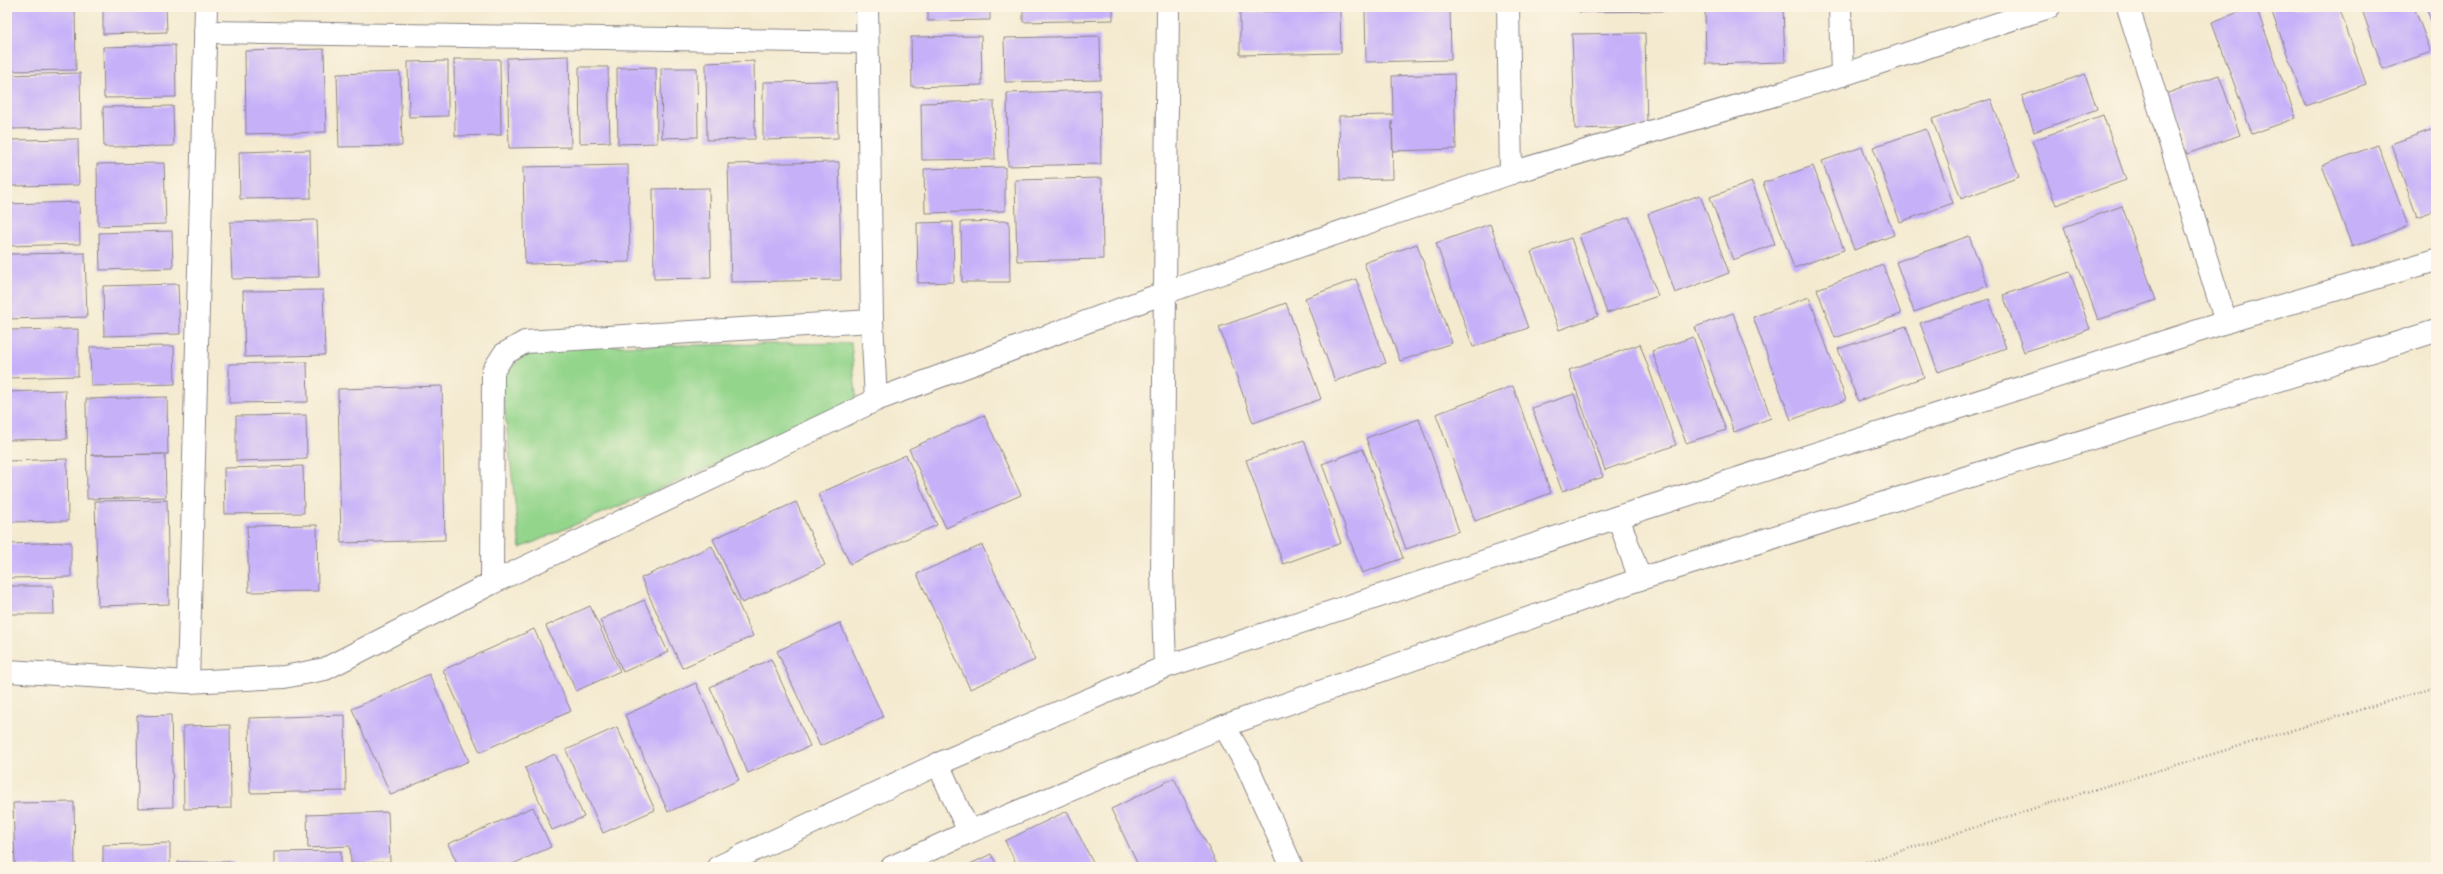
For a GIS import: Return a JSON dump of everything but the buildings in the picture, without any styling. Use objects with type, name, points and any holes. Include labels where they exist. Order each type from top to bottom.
[{"type":"street","points":[[188,682],[206,7]]},
{"type":"street","points":[[867,7],[872,321],[876,400]]},
{"type":"street","points":[[1165,667],[1162,573],[1168,7]]},
{"type":"street","points":[[1508,7],[1512,173]]},
{"type":"street","points":[[1840,7],[1842,75]]},
{"type":"street","points":[[7,671],[188,682],[284,677],[325,669],[492,583],[876,400],[1164,292],[1512,173],[1842,75],[2049,7]]},
{"type":"street","points":[[2128,7],[2226,322]]},
{"type":"street","points":[[205,32],[867,42]]},
{"type":"street","points":[[718,867],[938,764],[1165,667],[1618,517],[2226,322],[2436,260]]},
{"type":"street","points":[[492,583],[493,371],[504,354],[525,342],[872,321]]},
{"type":"street","points":[[892,867],[969,832],[1224,726],[1640,579],[2436,331]]},
{"type":"street","points":[[1618,517],[1640,579]]},
{"type":"street","points":[[1224,726],[1247,766],[1292,867]]},
{"type":"street","points":[[938,764],[969,832]]},
{"type":"path","points":[[1851,867],[2063,799],[2436,687]]},
{"type":"green space","points":[[851,343],[857,405],[520,548],[501,377],[532,347]]}]
